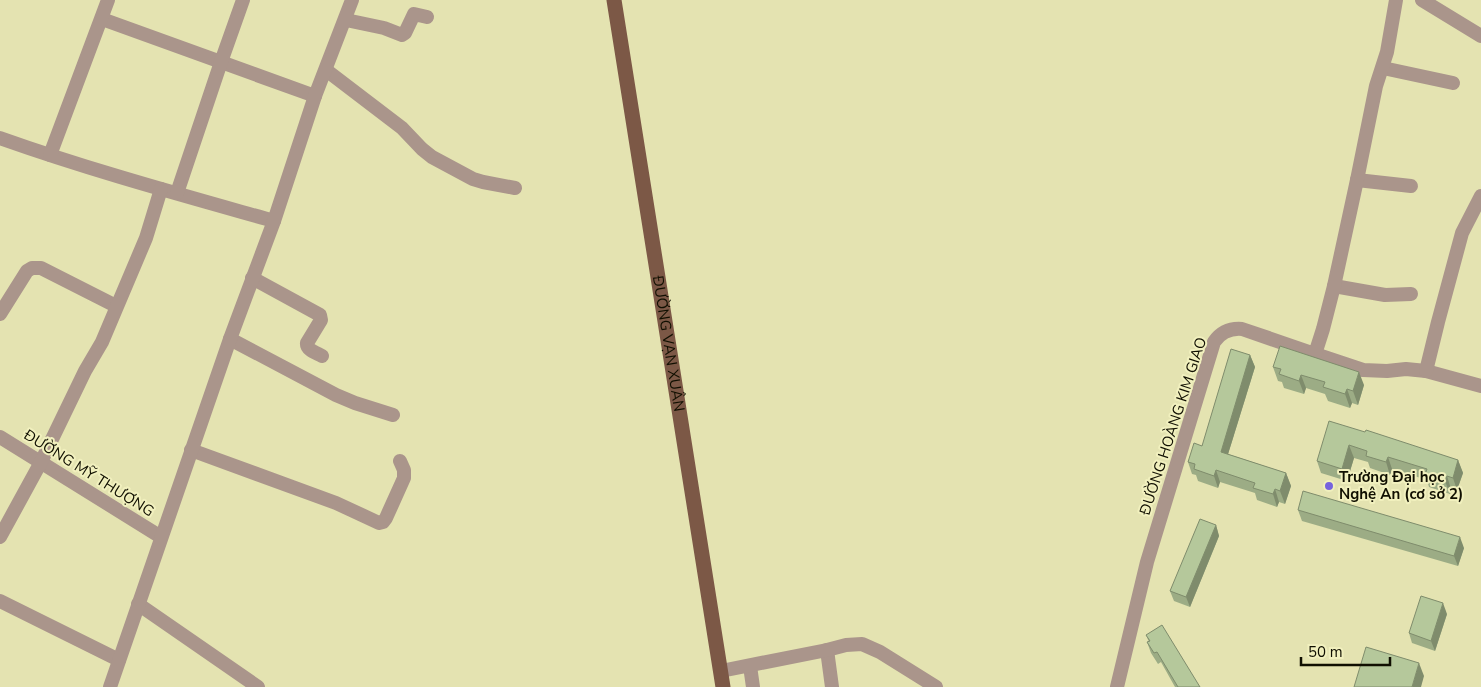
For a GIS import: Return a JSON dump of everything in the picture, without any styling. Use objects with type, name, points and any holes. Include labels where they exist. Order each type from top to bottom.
[{"type":"main road","name":"ĐƯỜNG VẠN XUÂN","points":[[614,0],[723,687]]},
{"type":"street","points":[[50,156],[108,0]]},
{"type":"street","points":[[176,193],[243,0]]},
{"type":"street","points":[[110,687],[230,339],[274,221],[315,96],[346,20],[352,0]]},
{"type":"street","points":[[1315,354],[1334,286],[1376,86],[1387,52],[1396,0]]},
{"type":"street","points":[[1422,0],[1481,36]]},
{"type":"street","points":[[346,20],[384,28],[402,35],[405,33],[414,14],[427,17]]},
{"type":"street","points":[[102,19],[315,96]]},
{"type":"street","points":[[1383,68],[1452,83]]},
{"type":"street","points":[[326,70],[402,128],[432,157],[473,179],[516,188]]},
{"type":"street","points":[[0,138],[50,156],[274,221]]},
{"type":"street","points":[[1357,180],[1411,186]]},
{"type":"street","points":[[0,537],[41,462],[88,365],[102,342],[146,238],[161,189]]},
{"type":"street","points":[[1426,371],[1461,238],[1481,196]]},
{"type":"street","points":[[0,314],[27,271],[35,267],[41,268],[116,306]]},
{"type":"street","points":[[252,278],[320,315],[320,320],[307,346],[322,356]]},
{"type":"street","points":[[1334,286],[1385,294],[1411,294]]},
{"type":"street","name":"ĐƯỜNG HOÀNG KIM GIAO","points":[[1117,687],[1147,562],[1214,342],[1224,332],[1242,329],[1364,370],[1406,369],[1426,371],[1481,386]]},
{"type":"street","points":[[230,339],[336,395],[393,416]]},
{"type":"street","name":"ĐƯỜNG MỸ THƯỢNG","points":[[0,437],[161,537]]},
{"type":"street","points":[[191,450],[336,503],[379,523],[383,522],[386,518],[404,478],[404,470],[400,462]]},
{"type":"street","points":[[0,601],[119,660]]},
{"type":"street","points":[[138,604],[258,687]]},
{"type":"street","points":[[721,671],[846,645],[862,644],[880,652],[936,687]]},
{"type":"street","points":[[827,650],[832,687]]},
{"type":"street","points":[[750,666],[753,687]]},
{"type":"building","points":[[1280,346],[1359,372],[1353,391],[1347,389],[1345,394],[1323,387],[1325,382],[1301,375],[1299,381],[1279,374],[1281,369],[1273,367]]},
{"type":"building","points":[[1231,349],[1250,355],[1221,452],[1286,473],[1280,491],[1275,489],[1273,494],[1253,488],[1255,483],[1216,470],[1214,476],[1194,469],[1195,464],[1188,462],[1194,443],[1202,446]]},
{"type":"building","points":[[1329,421],[1365,432],[1366,430],[1458,460],[1453,478],[1447,476],[1445,481],[1425,475],[1427,469],[1388,457],[1386,462],[1366,456],[1367,451],[1349,445],[1342,469],[1317,461]]},
{"type":"building","points":[[1303,491],[1460,537],[1454,556],[1298,510]]},
{"type":"building","points":[[1200,519],[1216,525],[1186,597],[1170,591]]},
{"type":"building","points":[[1421,596],[1443,603],[1431,641],[1409,633]]},
{"type":"building","points":[[1162,625],[1200,687],[1178,687],[1157,652],[1154,653],[1147,642],[1150,641],[1146,635]]},
{"type":"building","points":[[1366,647],[1419,663],[1412,687],[1354,687]]},
{"type":"place","name":"Trường Đại học Nghệ An (cơ sở 2)","points":[[1329,486]]}]
